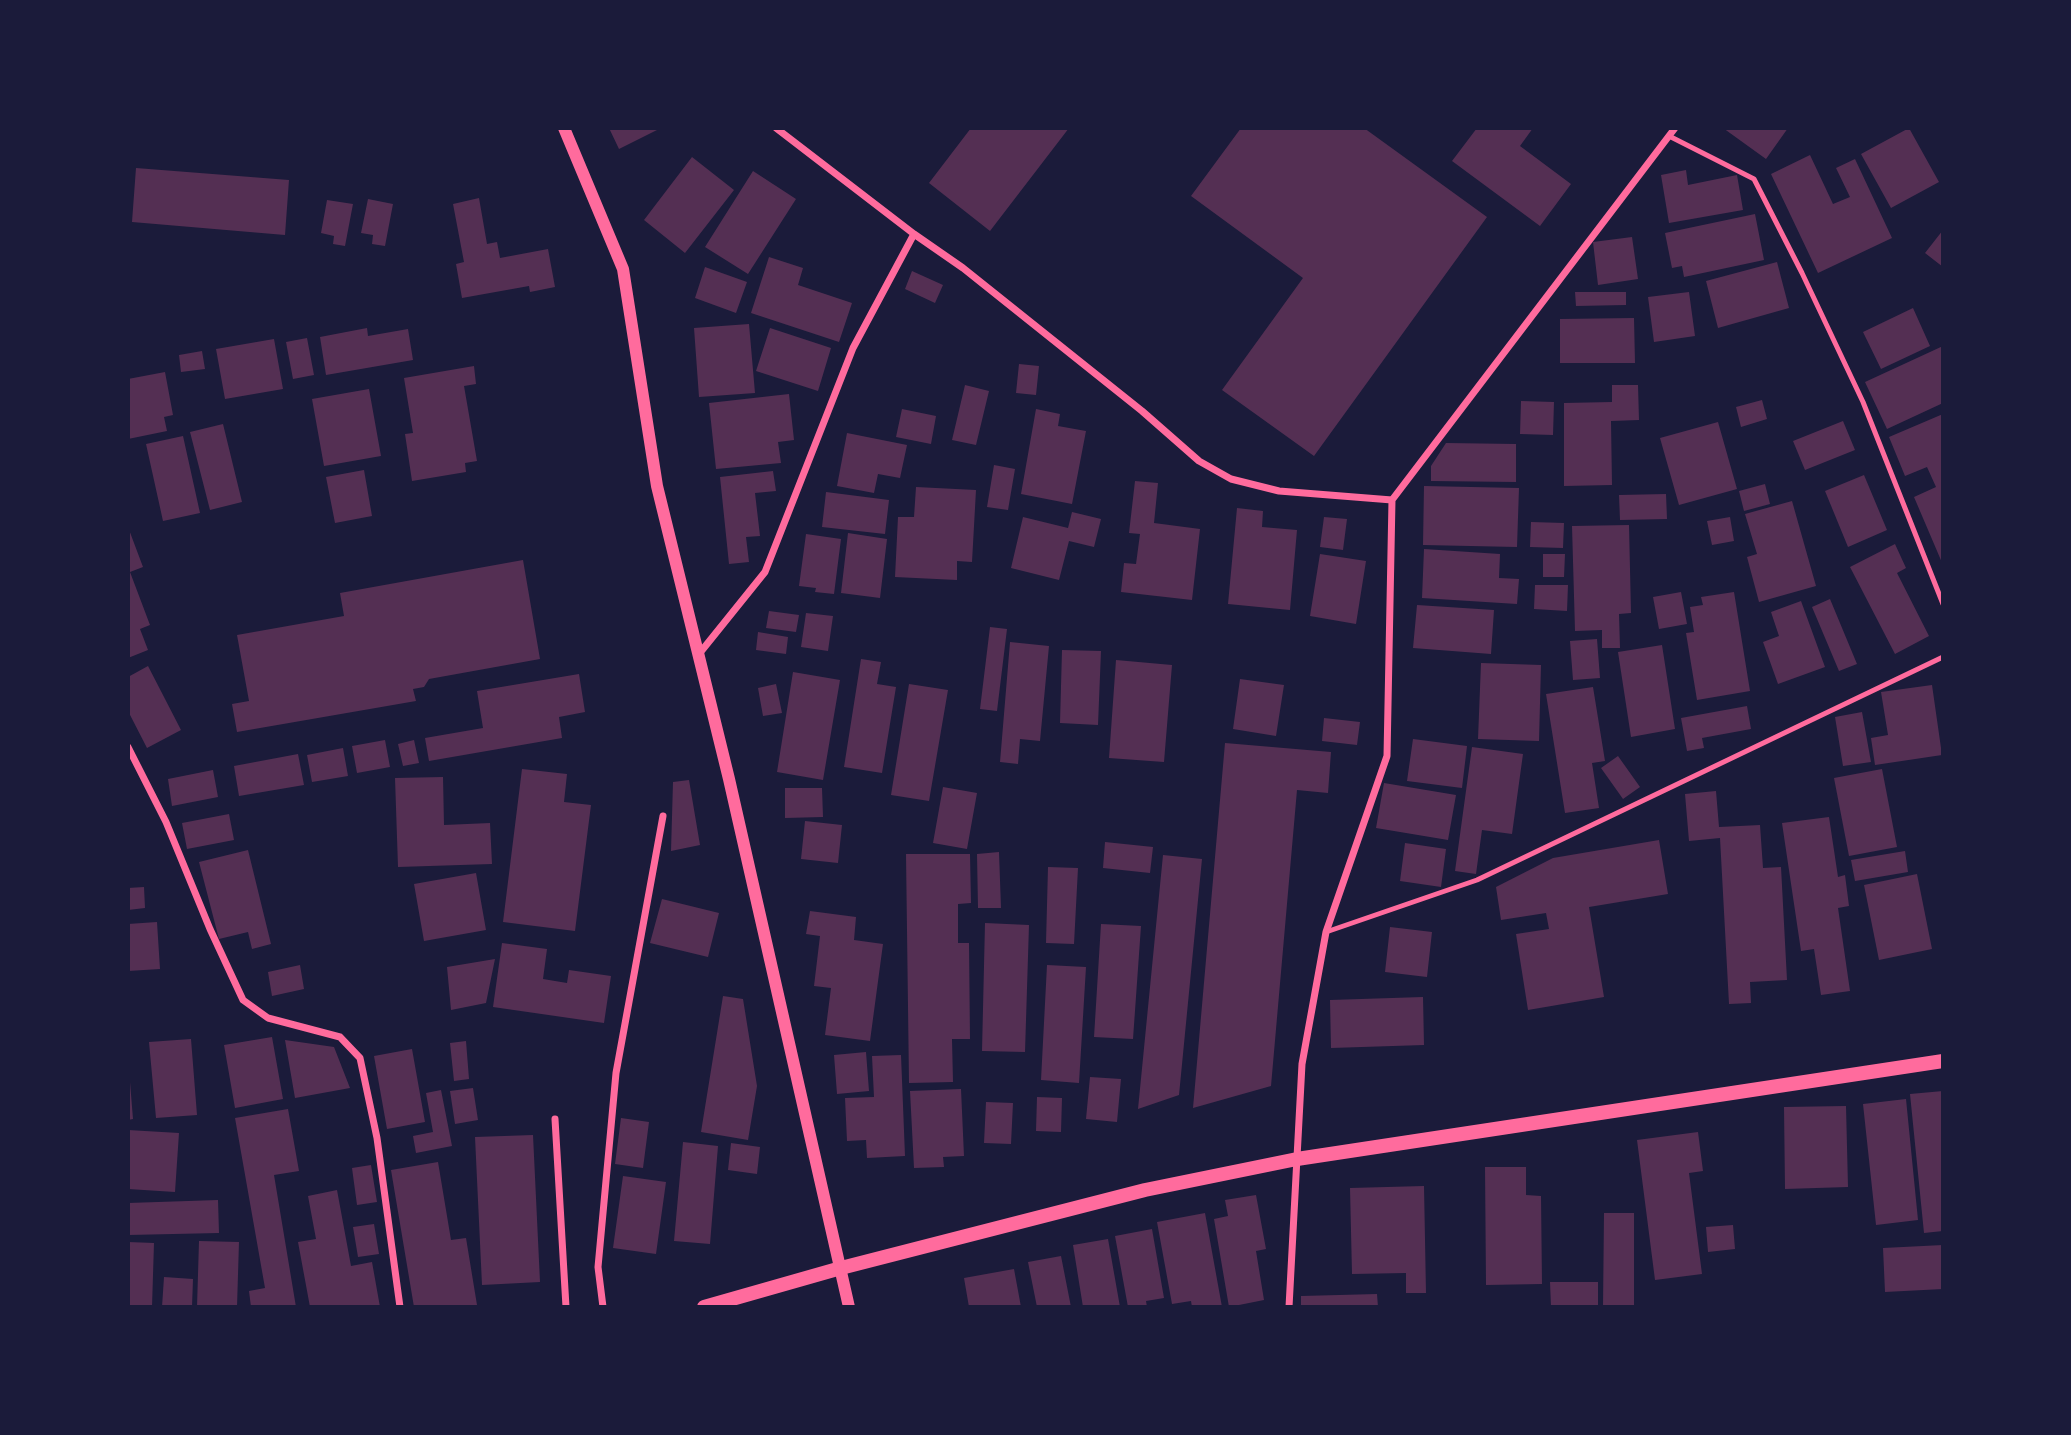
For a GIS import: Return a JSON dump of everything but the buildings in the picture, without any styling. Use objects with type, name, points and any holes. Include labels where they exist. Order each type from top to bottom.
[{"type":"main road","points":[[705,1307],[841,1268],[1145,1190],[1297,1159],[1943,1061]]},
{"type":"street","points":[[564,128],[623,269],[657,486],[699,655],[849,1307]]},
{"type":"street","points":[[776,128],[962,268],[1142,411],[1199,461],[1231,479],[1279,491],[1392,500]]},
{"type":"street","points":[[1289,1307],[1302,1064],[1326,932],[1387,756],[1392,500],[1675,128]]},
{"type":"street","points":[[699,655],[765,572],[853,348],[914,234]]},
{"type":"street","points":[[128,747],[166,822],[243,1000],[268,1018],[340,1037],[360,1058],[377,1138],[400,1307]]},
{"type":"street","points":[[603,1307],[598,1267],[616,1073],[663,816]]},
{"type":"street","points":[[555,1119],[566,1307]]},
{"type":"lane","points":[[1669,136],[1754,179],[1863,402],[1943,604]]},
{"type":"lane","points":[[1326,932],[1477,880],[1943,657]]}]
